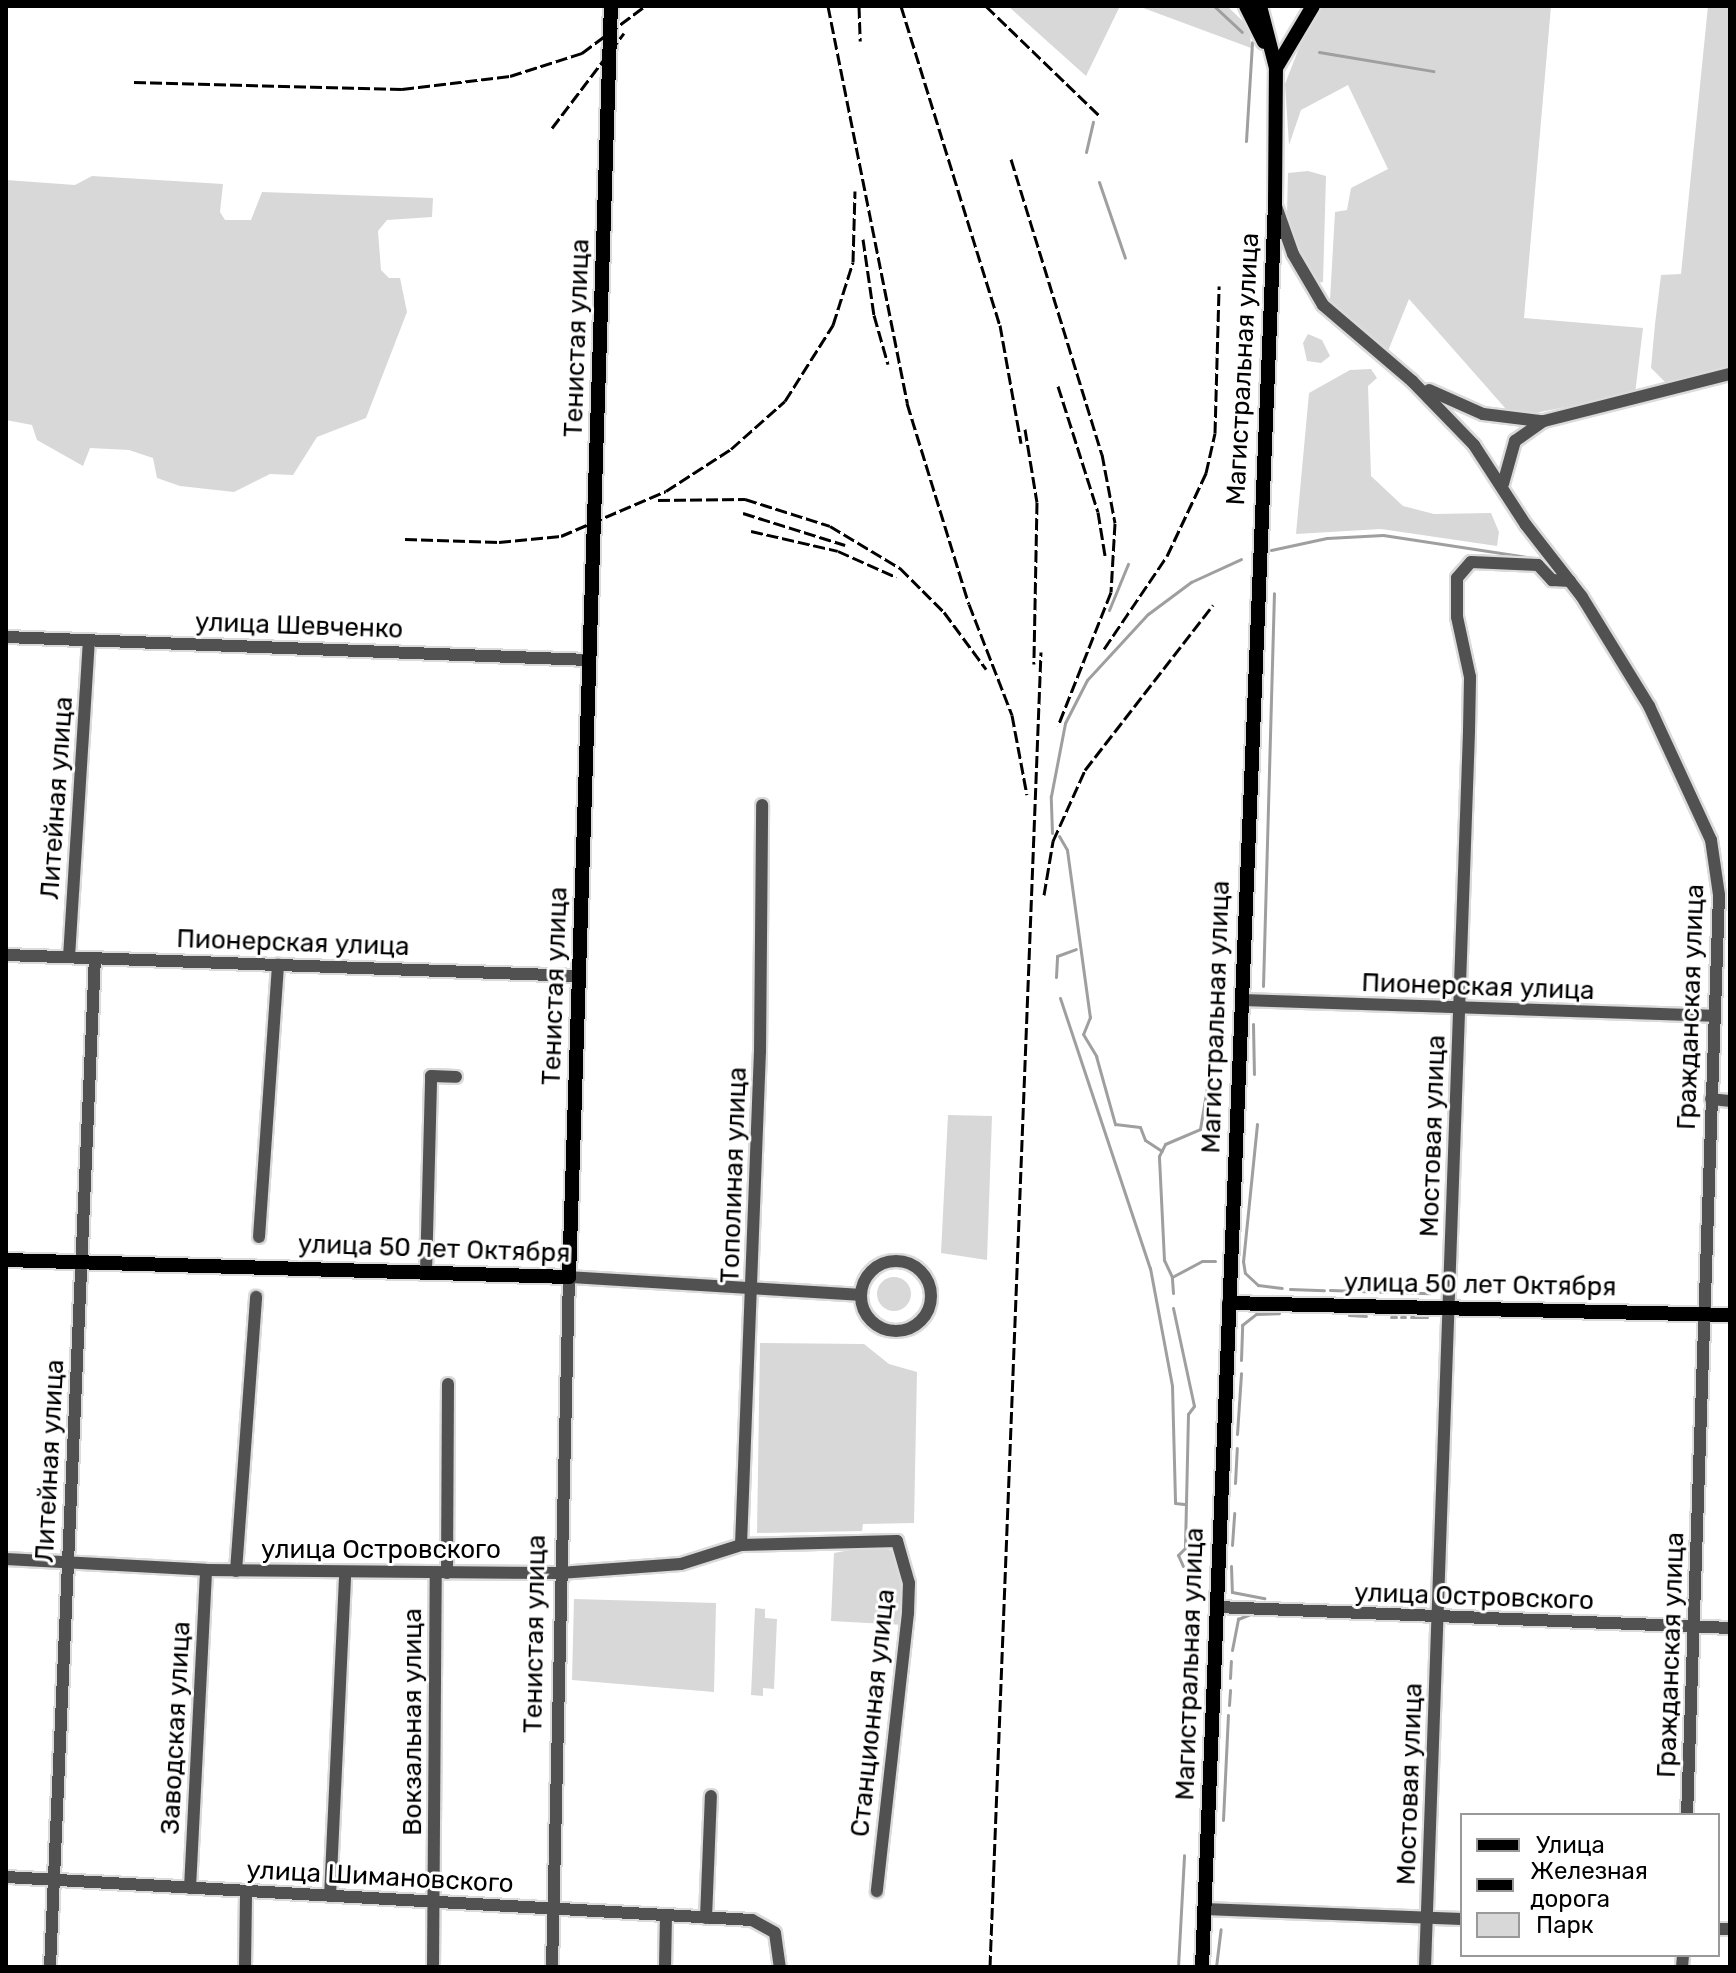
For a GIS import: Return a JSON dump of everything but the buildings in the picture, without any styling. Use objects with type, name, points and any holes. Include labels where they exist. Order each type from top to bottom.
[{"type":"main road","name":"Тенистая улица","points":[[569,1277],[611,6]]},
{"type":"main road","points":[[1246,6],[1276,68]]},
{"type":"main road","points":[[1260,6],[1276,68]]},
{"type":"main road","points":[[1276,68],[1299,6]]},
{"type":"main road","points":[[1276,68],[1313,6]]},
{"type":"main road","name":"Магистральная улица","points":[[1202,1967],[1275,203],[1276,68]]},
{"type":"main road","name":"улица 50 лет Октября","points":[[6,1260],[569,1277]]},
{"type":"main road","name":"улица 50 лет Октября","points":[[1229,1303],[1730,1315]]},
{"type":"street","name":"Гражданская улица","points":[[1275,203],[1293,254],[1323,305],[1412,381],[1474,445],[1503,484],[1526,525],[1570,581],[1649,706],[1711,840],[1719,895],[1687,1813]]},
{"type":"street","points":[[1503,484],[1515,441],[1544,421],[1730,374]]},
{"type":"street","points":[[1412,381],[1483,414],[1544,421]]},
{"type":"street","name":"Мостовая улица","points":[[1425,1967],[1470,677],[1457,617],[1457,578],[1471,562],[1538,565],[1552,580],[1570,581]]},
{"type":"street","name":"улица Шевченко","points":[[6,637],[590,660]]},
{"type":"street","name":"Литейная улица","points":[[69,957],[89,642]]},
{"type":"street","name":"Тополиная улица","points":[[741,1545],[764,882],[762,805]]},
{"type":"street","name":"Пионерская улица","points":[[6,955],[579,976]]},
{"type":"street","name":"Литейная улица","points":[[50,1967],[95,958]]},
{"type":"street","points":[[259,1237],[278,965]]},
{"type":"street","name":"Пионерская улица","points":[[1241,1000],[1714,1016]]},
{"type":"street","points":[[426,1273],[431,1076],[456,1077]]},
{"type":"street","points":[[1711,1099],[1730,1101]]},
{"type":"street","points":[[897,1261],[922,1272],[931,1298],[920,1322],[895,1332],[870,1321],[860,1295],[872,1270],[897,1261]]},
{"type":"street","name":"улица 50 лет Октября","points":[[569,1277],[860,1295]]},
{"type":"street","name":"Тенистая улица","points":[[552,1967],[569,1277]]},
{"type":"street","points":[[236,1571],[256,1297]]},
{"type":"street","name":"Вокзальная улица","points":[[433,1967],[448,1384]]},
{"type":"street","name":"улица Островского","points":[[6,1559],[236,1571],[560,1573],[681,1564],[741,1545],[897,1541]]},
{"type":"street","name":"Станционная улица","points":[[877,1891],[908,1613],[909,1583],[897,1541]]},
{"type":"street","name":"Заводская улица","points":[[190,1888],[206,1570]]},
{"type":"street","points":[[330,1896],[345,1573]]},
{"type":"street","name":"улица Островского","points":[[1217,1607],[1438,1619],[1730,1628]]},
{"type":"street","points":[[706,1918],[711,1796]]},
{"type":"street","name":"улица Шимановского","points":[[6,1877],[752,1920],[775,1933],[780,1967]]},
{"type":"street","points":[[245,1967],[246,1892]]},
{"type":"street","points":[[1204,1909],[1460,1919]]},
{"type":"street","points":[[665,1967],[666,1915]]},
{"type":"green space","points":[[1008,6],[1120,6],[1086,76]]},
{"type":"green space","points":[[1138,6],[1227,6],[1250,28],[1251,48]]},
{"type":"green space","points":[[1321,6],[1551,6],[1524,318],[1643,328],[1635,394],[1513,417],[1409,299],[1388,351],[1330,300],[1335,212],[1347,210],[1351,188],[1388,169],[1348,85],[1301,110],[1289,145],[1285,84],[1313,12]]},
{"type":"green space","points":[[1708,6],[1730,6],[1730,369],[1669,386],[1651,368],[1655,324],[1661,275],[1681,274]]},
{"type":"green space","points":[[1308,171],[1326,176],[1323,282],[1317,283],[1295,249],[1287,213],[1288,173]]},
{"type":"green space","points":[[92,176],[223,184],[220,212],[225,220],[251,220],[262,192],[433,198],[432,217],[387,220],[378,231],[381,270],[389,278],[400,278],[407,312],[366,418],[317,437],[293,475],[270,474],[234,492],[180,486],[157,478],[153,458],[129,450],[90,448],[83,466],[37,440],[32,425],[6,420],[6,180],[75,185]]},
{"type":"green space","points":[[1308,334],[1322,340],[1330,356],[1321,363],[1307,361],[1303,343]]},
{"type":"green space","points":[[1371,369],[1377,378],[1368,386],[1371,476],[1403,506],[1434,514],[1491,513],[1499,532],[1497,546],[1381,529],[1296,534],[1309,393],[1350,370]]},
{"type":"green space","points":[[948,1115],[992,1116],[987,1260],[941,1253]]},
{"type":"green space","points":[[894,1277],[906,1282],[911,1294],[906,1306],[894,1311],[882,1306],[877,1294],[882,1282]]},
{"type":"green space","points":[[760,1343],[864,1344],[889,1364],[917,1372],[914,1523],[863,1524],[862,1531],[757,1533]]},
{"type":"green space","points":[[877,1545],[895,1552],[903,1565],[904,1625],[831,1621],[834,1553]]},
{"type":"green space","points":[[574,1599],[716,1603],[714,1692],[572,1680]]},
{"type":"green space","points":[[755,1608],[765,1609],[765,1618],[777,1619],[774,1689],[763,1688],[763,1696],[751,1695]]},
{"type":"waterway","points":[[1214,6],[1242,32]]},
{"type":"waterway","points":[[1246,141],[1252,42]]},
{"type":"waterway","points":[[1319,52],[1433,71]]},
{"type":"waterway","points":[[1086,152],[1093,122]]},
{"type":"waterway","points":[[1099,182],[1125,258]]},
{"type":"waterway","points":[[1271,550],[1327,538],[1383,535],[1539,559]]},
{"type":"waterway","points":[[1052,833],[1051,796],[1065,723],[1087,680],[1148,614],[1191,582],[1241,559]]},
{"type":"waterway","points":[[1109,610],[1128,564]]},
{"type":"waterway","points":[[1263,986],[1274,593]]},
{"type":"waterway","points":[[1059,836],[1067,850],[1090,1017],[1083,1034],[1096,1056],[1115,1124],[1140,1127],[1145,1140],[1162,1151]]},
{"type":"waterway","points":[[1056,977],[1057,956],[1076,949]]},
{"type":"waterway","points":[[1060,998],[1150,1268],[1172,1386],[1175,1503],[1184,1504]]},
{"type":"waterway","points":[[1253,1024],[1254,1074]]},
{"type":"waterway","points":[[1172,1277],[1164,1260],[1159,1156],[1165,1144],[1200,1129],[1210,1070],[1222,1068]]},
{"type":"waterway","points":[[1257,1124],[1243,1261],[1245,1273],[1258,1285],[1282,1288]]},
{"type":"waterway","points":[[1173,1293],[1172,1277],[1202,1261],[1215,1261]]},
{"type":"waterway","points":[[1290,1289],[1324,1290]]},
{"type":"waterway","points":[[1330,1290],[1353,1291]]},
{"type":"waterway","points":[[1359,1291],[1387,1292]]},
{"type":"waterway","points":[[1393,1292],[1430,1293]]},
{"type":"waterway","points":[[1173,1308],[1194,1406],[1188,1414],[1185,1548],[1178,1555],[1183,1566]]},
{"type":"waterway","points":[[1241,1360],[1242,1325],[1256,1314],[1279,1313]]},
{"type":"waterway","points":[[1349,1315],[1366,1316]]},
{"type":"waterway","points":[[1391,1317],[1396,1317]]},
{"type":"waterway","points":[[1411,1317],[1427,1317]]},
{"type":"waterway","points":[[1237,1434],[1241,1373]]},
{"type":"waterway","points":[[1235,1483],[1237,1448]]},
{"type":"waterway","points":[[1232,1545],[1234,1513]]},
{"type":"waterway","points":[[1231,1566],[1232,1592],[1264,1598]]},
{"type":"waterway","points":[[1232,1650],[1238,1619],[1253,1613]]},
{"type":"waterway","points":[[1230,1678],[1231,1661]]},
{"type":"waterway","points":[[1229,1705],[1230,1690]]},
{"type":"waterway","points":[[1223,1820],[1228,1715]]},
{"type":"waterway","points":[[1178,1967],[1184,1855]]},
{"type":"waterway","points":[[1216,1967],[1221,1929]]},
{"type":"railway","points":[[134,82],[402,89],[510,76],[582,53],[645,6]]},
{"type":"railway","points":[[828,6],[907,403],[969,604],[1012,715],[1027,795]]},
{"type":"railway","points":[[859,6],[860,41]]},
{"type":"railway","points":[[901,6],[1000,325],[1021,443]]},
{"type":"railway","points":[[986,6],[1099,115]]},
{"type":"railway","points":[[552,128],[624,33]]},
{"type":"railway","points":[[1011,159],[1102,454],[1115,523],[1111,592],[1058,726]]},
{"type":"railway","points":[[405,539],[499,542],[561,536],[666,491],[731,449],[785,401],[833,325],[853,262],[855,191]]},
{"type":"railway","points":[[863,239],[874,315],[888,364]]},
{"type":"railway","points":[[1104,649],[1167,556],[1206,473],[1215,433],[1219,286]]},
{"type":"railway","points":[[1058,386],[1098,512],[1105,555]]},
{"type":"railway","points":[[1025,429],[1037,502],[1034,664]]},
{"type":"railway","points":[[658,500],[745,499],[830,526],[900,568],[944,612],[986,669]]},
{"type":"railway","points":[[743,513],[845,545]]},
{"type":"railway","points":[[751,531],[838,551],[896,577]]},
{"type":"railway","points":[[1044,895],[1053,841],[1085,770],[1213,605]]},
{"type":"railway","points":[[990,1967],[1041,652]]}]
